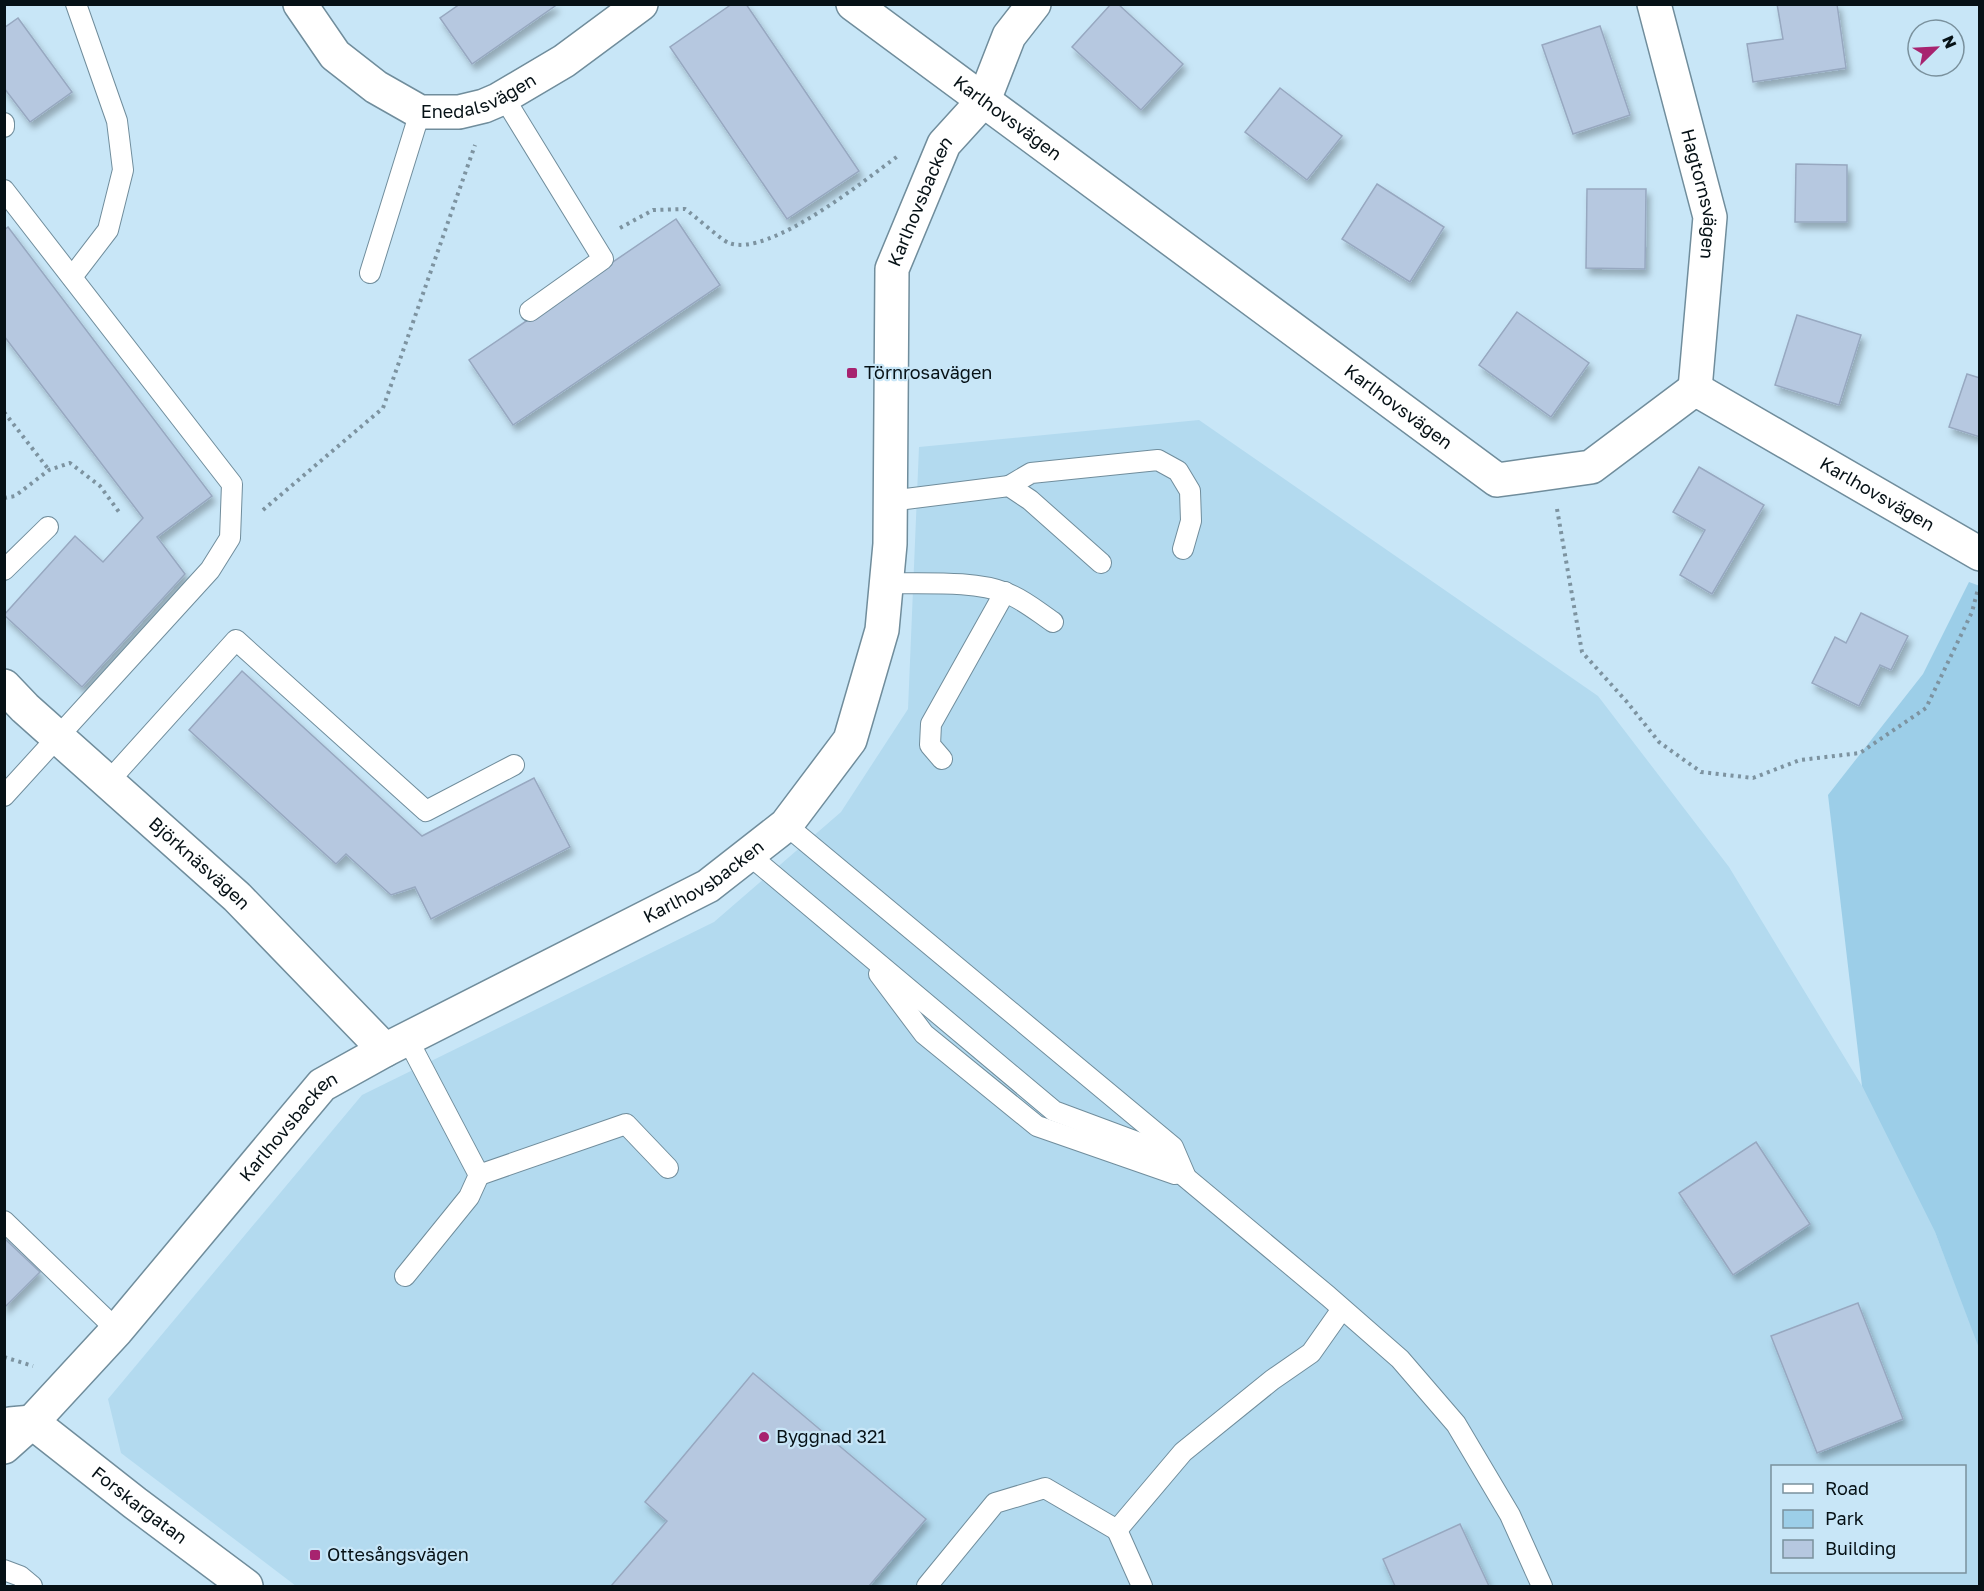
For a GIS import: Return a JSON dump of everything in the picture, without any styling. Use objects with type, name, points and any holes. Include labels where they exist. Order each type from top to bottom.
[{"type":"street","name":"Enedalsvägen","points":[[300,4],[336,55],[376,87],[420,112],[459,112],[484,106],[564,61],[641,4]]},
{"type":"street","name":"Karlhovsvägen","points":[[853,4],[1497,480],[1591,467],[1695,389],[1980,554]]},
{"type":"street","points":[[984,100],[1009,36],[1034,4]]},
{"type":"street","name":"Hagtornsvägen","points":[[1654,4],[1710,217],[1695,389]]},
{"type":"street","name":"Karlhovsbacken","points":[[18,1423],[117,1330],[322,1085],[396,1044],[708,886],[786,825],[850,740],[882,630],[890,544],[892,269],[944,144],[984,100]]},
{"type":"street","name":"Björknäsvägen","points":[[4,686],[25,708],[237,897],[396,1044]]},
{"type":"street","points":[[4,1447],[18,1423]]},
{"type":"street","name":"Forskargatan","points":[[18,1423],[135,1503],[246,1587]]},
{"type":"lane","points":[[72,277],[108,230],[123,170],[117,121],[76,4]]},
{"type":"lane","points":[[503,96],[603,259],[530,311]]},
{"type":"lane","points":[[370,273],[420,112]]},
{"type":"lane","points":[[4,190],[232,484],[230,538],[210,570],[4,796]]},
{"type":"lane","points":[[890,501],[1009,486],[1031,473],[1158,459],[1178,471],[1190,491],[1191,521],[1183,549]]},
{"type":"lane","points":[[1009,486],[1030,500],[1101,563]]},
{"type":"lane","points":[[4,570],[48,527]]},
{"type":"lane","points":[[886,583],[972,586],[1005,592],[1053,622]]},
{"type":"lane","points":[[942,759],[930,745],[931,724],[1005,592]]},
{"type":"lane","points":[[108,782],[236,640],[426,811],[514,765]]},
{"type":"lane","points":[[786,825],[1173,1147],[1186,1178]]},
{"type":"lane","points":[[748,854],[1054,1111],[1148,1146],[1400,1359],[1456,1424],[1510,1515],[1542,1587]]},
{"type":"lane","points":[[396,1044],[479,1175]]},
{"type":"lane","points":[[405,1276],[469,1197],[479,1175],[626,1124],[668,1168]]},
{"type":"lane","points":[[4,1221],[117,1330]]},
{"type":"lane","points":[[1117,1530],[1183,1452],[1272,1380],[1311,1353],[1342,1309]]},
{"type":"lane","points":[[927,1587],[995,1503],[1045,1488],[1117,1530],[1142,1587]]},
{"type":"lane","points":[[4,1570],[20,1576],[32,1587]]},
{"type":"path","points":[[230,538],[383,408],[474,149],[476,128],[470,109]]},
{"type":"path","points":[[593,243],[653,210],[685,209],[729,243],[753,244],[810,219],[903,152],[944,144]]},
{"type":"path","points":[[4,412],[49,470]]},
{"type":"path","points":[[4,498],[15,496],[49,470],[70,463],[100,486],[119,512]]},
{"type":"path","points":[[1550,473],[1582,652],[1659,742],[1701,772],[1753,778],[1800,760],[1860,753],[1926,708],[1972,612],[1980,585]]},
{"type":"shaded area","points":[[1199,420],[1598,696],[1729,867],[1862,1086],[1935,1232],[1979,1345],[1979,1586],[296,1586],[121,1453],[108,1399],[362,1095],[714,922],[841,812],[908,709],[919,447]]},
{"type":"green space","points":[[1969,582],[1980,586],[1979,1348],[1935,1232],[1862,1086],[1828,795],[1923,674]]},
{"type":"building","points":[[460,4],[554,4],[555,6],[472,64],[440,18]]},
{"type":"building","points":[[732,4],[746,4],[859,171],[787,219],[670,47]]},
{"type":"building","points":[[1111,4],[1118,4],[1183,64],[1141,110],[1072,47]]},
{"type":"building","points":[[1777,4],[1837,4],[1846,68],[1753,82],[1747,44],[1783,39]]},
{"type":"building","points":[[18,18],[72,92],[30,122],[4,88],[4,28]]},
{"type":"building","points":[[1600,26],[1630,115],[1573,134],[1542,45]]},
{"type":"building","points":[[1280,88],[1342,136],[1307,180],[1245,132]]},
{"type":"building","points":[[1796,164],[1847,165],[1847,222],[1795,222]]},
{"type":"building","points":[[1377,184],[1444,227],[1410,282],[1342,239]]},
{"type":"building","points":[[1587,189],[1646,189],[1645,269],[1586,268]]},
{"type":"building","points":[[676,219],[720,285],[513,425],[469,360]]},
{"type":"building","points":[[8,227],[212,496],[157,537],[185,574],[82,687],[4,615],[75,536],[103,562],[143,518],[4,336],[4,230]]},
{"type":"building","points":[[1517,312],[1589,363],[1551,417],[1479,365]]},
{"type":"building","points":[[1797,315],[1861,335],[1839,405],[1775,385]]},
{"type":"building","points":[[1967,374],[1980,378],[1980,437],[1949,427]]},
{"type":"building","points":[[1699,467],[1764,505],[1712,594],[1680,575],[1705,530],[1673,512]]},
{"type":"building","points":[[1861,613],[1908,636],[1891,670],[1880,665],[1859,706],[1812,683],[1835,637],[1846,643]]},
{"type":"building","points":[[242,671],[422,836],[534,778],[570,847],[431,919],[415,887],[391,895],[346,854],[336,864],[189,730]]},
{"type":"building","points":[[1756,1142],[1810,1224],[1733,1275],[1679,1193]]},
{"type":"building","points":[[4,1238],[40,1272],[4,1308]]},
{"type":"building","points":[[1858,1303],[1903,1419],[1817,1453],[1771,1336]]},
{"type":"building","name":"Byggnad 321","points":[[753,1373],[926,1519],[869,1586],[611,1586],[667,1521],[645,1502]]},
{"type":"building","points":[[1460,1524],[1489,1586],[1395,1586],[1383,1559]]},
{"type":"place","name":"Törnrosavägen","points":[[852,373]]},
{"type":"place","name":"Byggnad 321","points":[[764,1437]]},
{"type":"place","name":"Ottesångsvägen","points":[[315,1555]]}]
